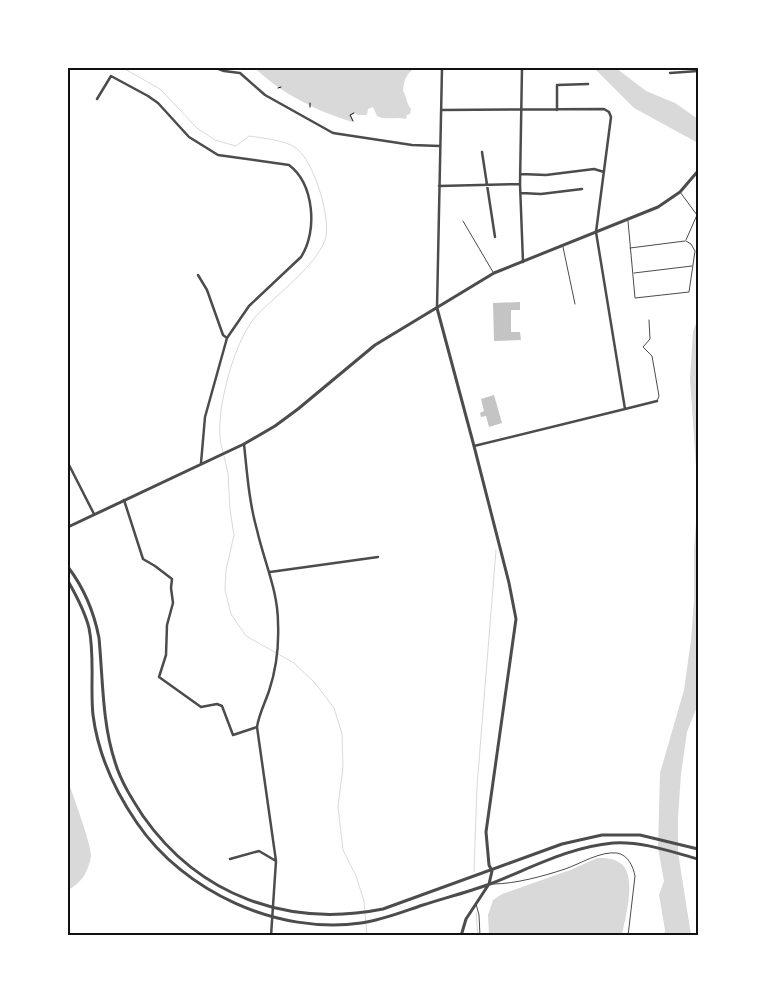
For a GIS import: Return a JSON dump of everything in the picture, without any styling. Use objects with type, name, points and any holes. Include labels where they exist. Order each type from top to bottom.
[{"type":"street","points":[[216,68],[240,73],[265,95],[333,133],[412,145],[440,146]]},
{"type":"street","points":[[442,68],[437,308],[509,583],[516,619],[486,832],[489,865],[492,871],[489,884],[466,918],[461,936]]},
{"type":"street","points":[[522,68],[520,184],[523,262]]},
{"type":"street","points":[[681,68],[682,72]]},
{"type":"street","points":[[670,73],[698,71]]},
{"type":"street","points":[[97,99],[111,76],[148,96],[189,137],[218,155],[289,165],[296,170],[302,179],[312,220],[305,250],[301,257],[249,306],[227,338],[206,417],[201,464]]},
{"type":"street","points":[[557,110],[557,84],[588,84]]},
{"type":"street","points":[[441,110],[604,109],[609,112],[611,117],[596,232],[625,409]]},
{"type":"street","points":[[482,152],[495,237]]},
{"type":"street","points":[[521,174],[546,175],[594,169],[604,172]]},
{"type":"street","points":[[68,527],[244,444],[275,426],[298,409],[375,345],[494,273],[658,207],[680,192],[698,170]]},
{"type":"street","points":[[439,186],[520,184]]},
{"type":"street","points":[[521,193],[541,194],[582,189]]},
{"type":"street","points":[[198,275],[207,290],[223,335],[227,338]]},
{"type":"street","points":[[474,446],[657,401]]},
{"type":"street","points":[[244,444],[256,528],[270,572],[278,609],[274,668],[270,689],[257,727],[276,861],[272,936]]},
{"type":"street","points":[[68,464],[94,514]]},
{"type":"street","points":[[124,500],[143,559],[172,579],[172,603],[167,625],[166,655],[159,677],[201,707],[217,704],[222,706],[233,735],[257,727]]},
{"type":"street","points":[[270,572],[378,557]]},
{"type":"street","points":[[68,567],[90,605],[96,623],[99,638],[106,730],[115,764],[134,802],[155,833],[174,852],[206,879],[233,894],[274,909],[309,914],[358,914],[382,910],[562,844],[602,835],[640,835],[698,849]]},
{"type":"street","points":[[68,581],[89,627],[92,651],[93,714],[106,766],[119,793],[138,824],[158,848],[199,883],[221,897],[243,907],[273,918],[340,925],[361,923],[382,919],[489,884],[556,856],[580,849],[616,843],[641,845],[698,859]]},
{"type":"street","points":[[230,859],[259,851],[276,861]]},
{"type":"lane","points":[[680,192],[697,215],[686,241]]},
{"type":"lane","points":[[628,220],[630,248],[635,298],[689,292],[694,251],[691,244],[686,241],[630,248]]},
{"type":"lane","points":[[463,221],[494,273]]},
{"type":"lane","points":[[562,246],[575,304]]},
{"type":"lane","points":[[633,273],[693,266]]},
{"type":"lane","points":[[648,320],[650,339],[644,347],[652,356],[659,396],[657,401]]},
{"type":"lane","points":[[489,884],[542,876],[602,855],[617,853],[626,858],[633,866],[635,876],[628,936]]},
{"type":"lane","points":[[476,903],[479,915],[480,936]]},
{"type":"path","points":[[353,121],[350,115],[354,113]]},
{"type":"shaded area","points":[[255,68],[415,68],[406,78],[403,91],[411,109],[410,114],[407,115],[406,119],[384,118],[377,116],[373,107],[368,109],[367,115],[355,113],[351,115],[352,122],[287,93]]},
{"type":"shaded area","points":[[594,68],[616,68],[646,91],[675,103],[698,119],[698,143],[634,108]]},
{"type":"shaded area","points":[[698,319],[698,496],[690,379],[693,331]]},
{"type":"shaded area","points":[[698,496],[698,704],[687,732],[681,774],[678,817],[678,852],[691,935],[664,935],[665,930],[659,895],[664,881],[658,848],[660,773],[684,690],[691,640]]},
{"type":"shaded area","points":[[68,780],[91,856],[84,876],[68,890]]},
{"type":"shaded area","points":[[597,858],[617,861],[625,869],[628,877],[629,897],[622,935],[489,935],[488,915],[493,900],[502,894],[573,869]]},
{"type":"building","points":[[520,302],[520,310],[511,310],[511,332],[520,332],[521,340],[494,341],[493,303]]},
{"type":"building","points":[[494,395],[502,423],[489,427],[486,416],[481,417],[480,413],[484,411],[481,399]]},
{"type":"waterway","points":[[123,68],[160,89],[197,128],[215,140],[236,146],[249,136],[280,141],[296,148],[309,165],[324,206],[327,231],[320,250],[295,280],[257,315],[242,339],[235,356],[221,408],[220,437],[223,452]]},
{"type":"waterway","points":[[224,456],[228,473],[230,510],[234,535],[226,570],[225,590],[231,614],[246,636],[294,663],[315,683],[334,708],[342,734],[343,767],[338,807],[343,850],[356,876],[364,901],[367,936]]},
{"type":"waterway","points":[[474,872],[477,786],[496,550]]},
{"type":"waterway","points":[[476,913],[478,936]]}]
